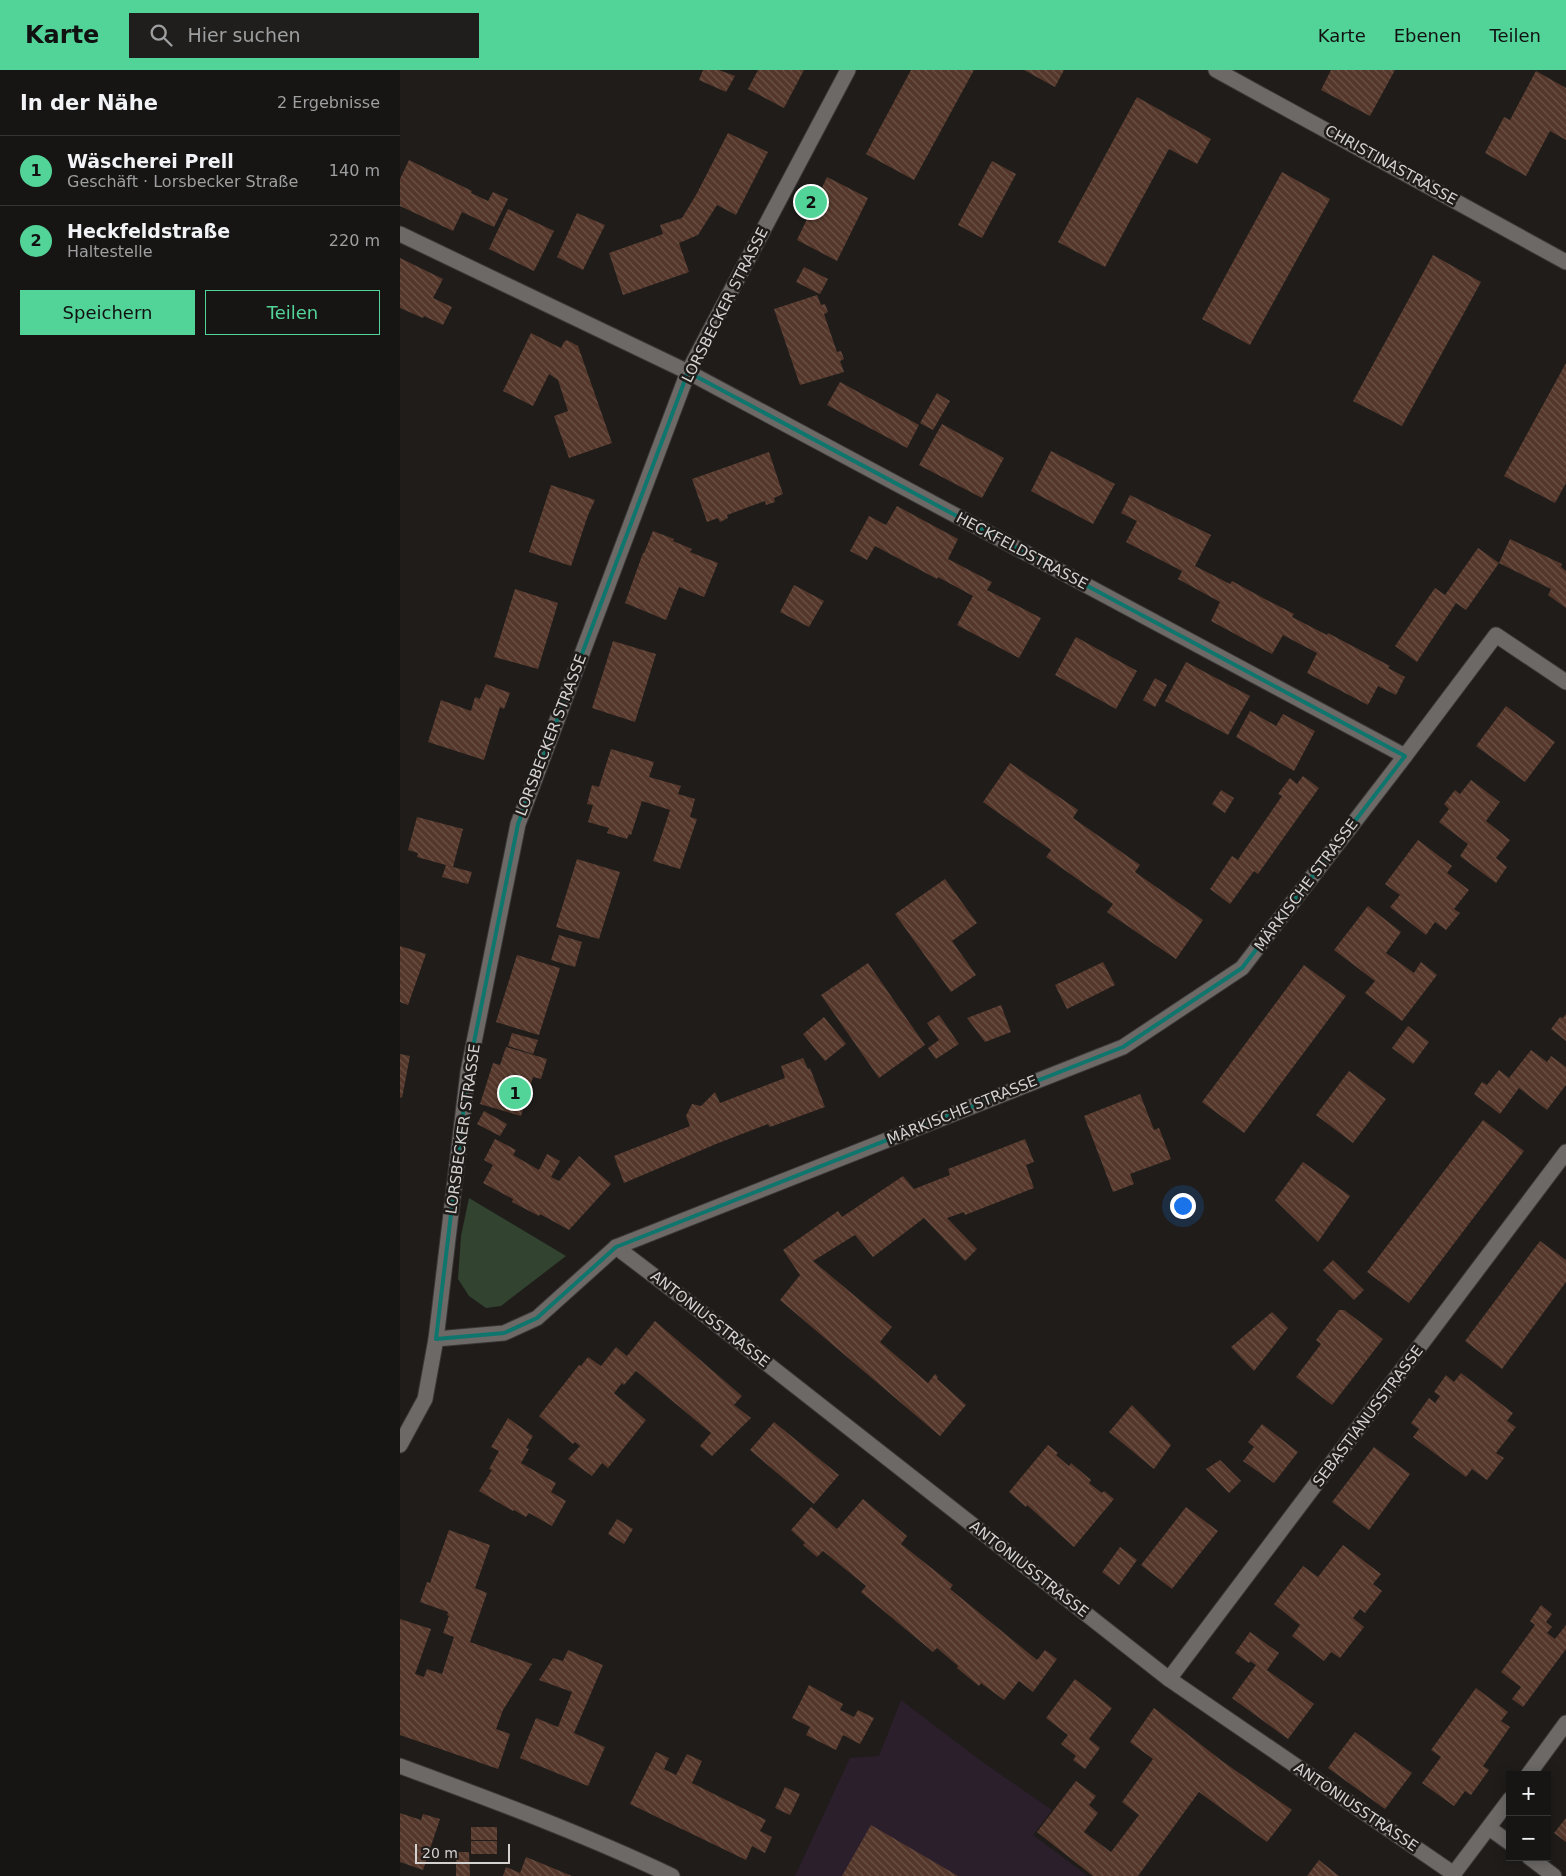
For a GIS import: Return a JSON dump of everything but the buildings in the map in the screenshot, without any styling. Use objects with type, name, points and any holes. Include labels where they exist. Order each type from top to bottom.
[{"type":"street","name":"LORSBECKER STRASSE","points":[[400,1445],[426,1399],[436,1339],[468,1072],[518,824],[688,372],[848,70]]},
{"type":"street","name":"CHRISTINASTRASSE","points":[[1216,70],[1566,262]]},
{"type":"street","name":"HECKFELDSTRASSE","points":[[400,234],[688,372],[1405,756]]},
{"type":"street","points":[[1405,756],[1496,635],[1566,682]]},
{"type":"street","name":"MÄRKISCHE STRASSE","points":[[436,1339],[504,1333],[537,1318],[616,1247],[1123,1046],[1242,968],[1405,756]]},
{"type":"street","name":"SEBASTIANUSSTRASSE","points":[[1169,1679],[1566,1152]]},
{"type":"street","name":"ANTONIUSSTRASSE","points":[[616,1247],[707,1316],[1169,1679],[1453,1875]]},
{"type":"street","points":[[1531,1771],[1566,1723]]},
{"type":"street","points":[[400,1766],[525,1812],[640,1860],[672,1876]]},
{"type":"street","points":[[1453,1875],[1506,1805]]},
{"type":"street","points":[[1489,1828],[1506,1840]]},
{"type":"street","points":[[1534,1861],[1554,1876]]},
{"type":"highlighted area","points":[[688,372],[1405,756],[1242,968],[1123,1047],[616,1247],[537,1318],[504,1333],[436,1339],[468,1072],[518,824]]},
{"type":"shaded area","points":[[901,1700],[981,1761],[1052,1810],[1033,1835],[1088,1876],[795,1876],[850,1758],[879,1756]]},
{"type":"green space","points":[[469,1198],[566,1256],[501,1306],[486,1308],[469,1296],[458,1279],[461,1236]]},
{"type":"place","name":"Heckfeldstraße","points":[[811,202]]},
{"type":"place","name":"Wäscherei Prell","points":[[515,1093]]}]
